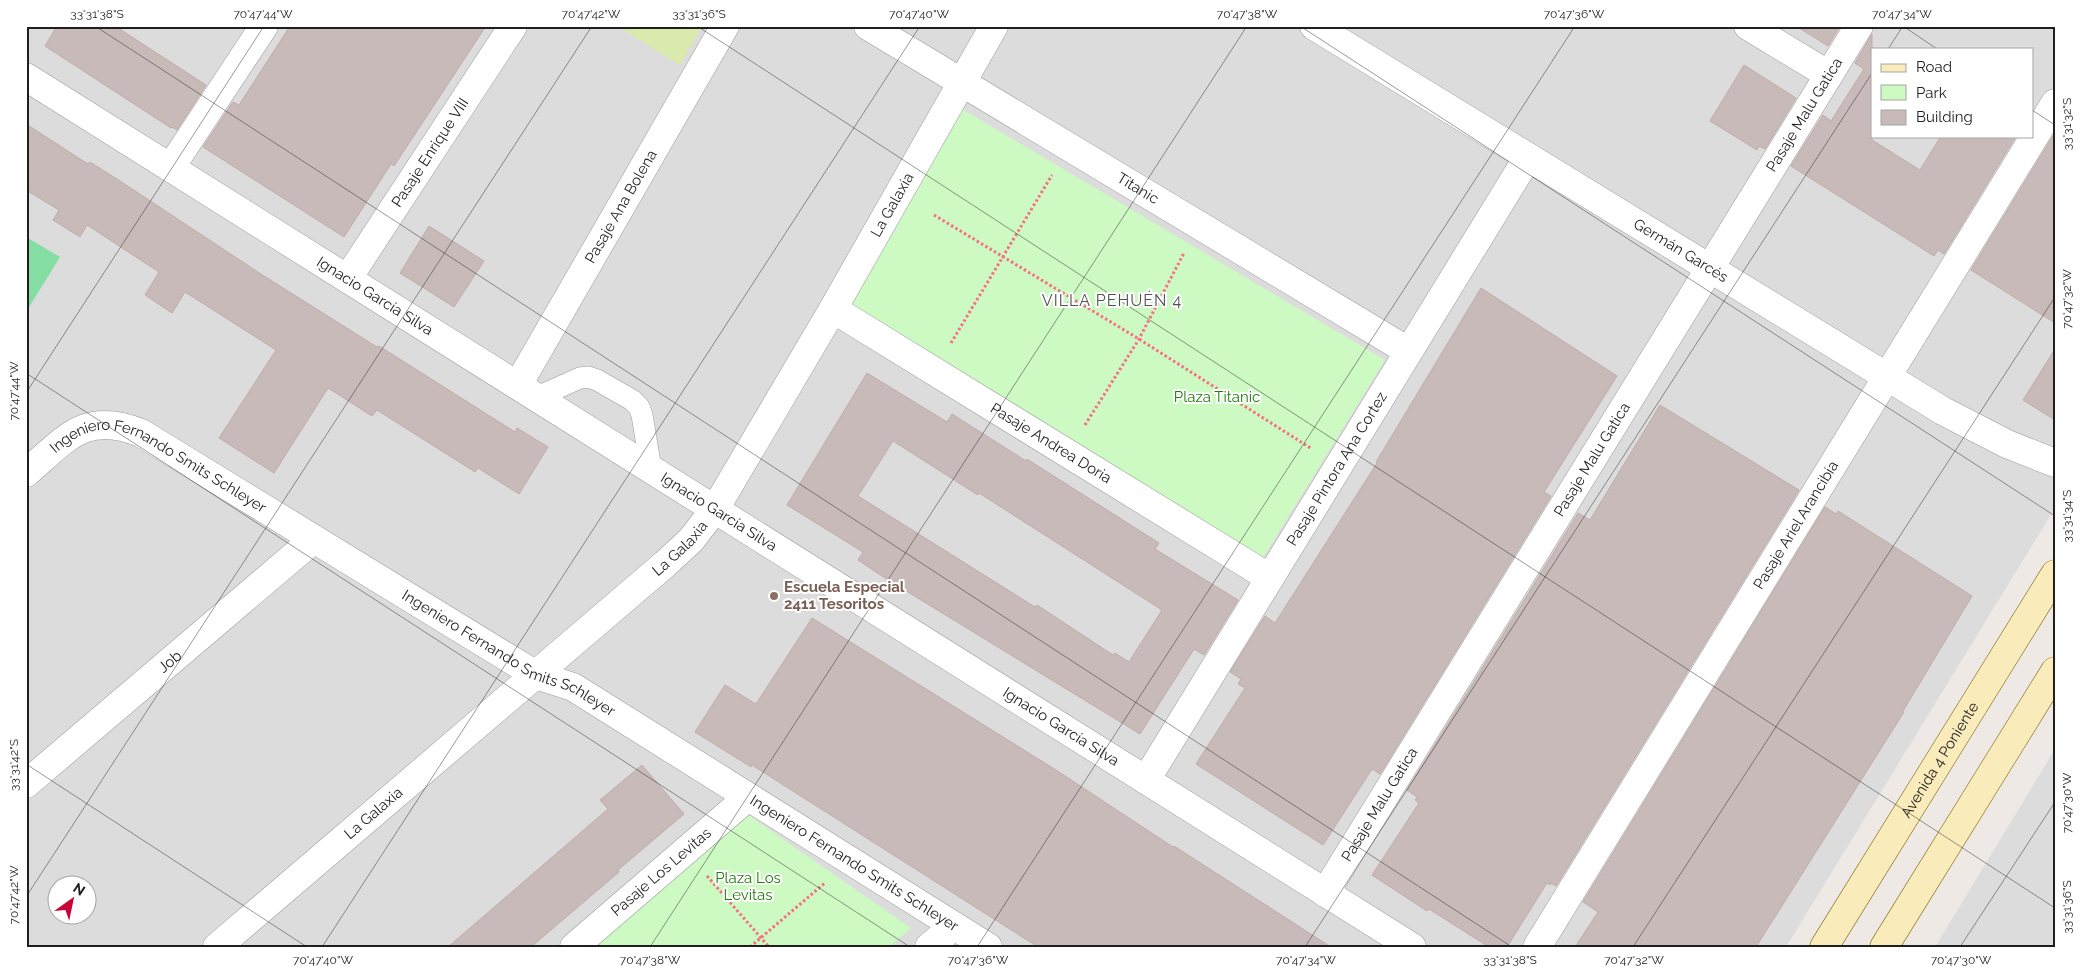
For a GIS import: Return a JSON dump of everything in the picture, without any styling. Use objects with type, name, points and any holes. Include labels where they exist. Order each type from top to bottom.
[{"type":"street","points":[[171,167],[264,26]]},
{"type":"street","name":"Pasaje Enrique VIII","points":[[348,278],[513,26]]},
{"type":"street","name":"Pasaje Ana Bolena","points":[[527,391],[725,26]]},
{"type":"street","name":"Titanic","points":[[868,26],[1408,352]]},
{"type":"street","name":"La Galaxia","points":[[217,947],[691,540],[715,509],[833,310],[994,26]]},
{"type":"street","name":"Germán Garcés","points":[[1314,26],[1976,429],[2007,444],[2055,463]]},
{"type":"street","points":[[1748,26],[1828,75]]},
{"type":"street","name":"Pasaje Malu Gatica","points":[[1325,893],[1859,26]]},
{"type":"street","name":"Ignacio García Silva","points":[[26,76],[1412,947]]},
{"type":"street","name":"Pasaje Ariel Arancibia","points":[[2034,137],[2055,103]]},
{"type":"street","name":"Pasaje Ariel Arancibia","points":[[1537,947],[2033,138]]},
{"type":"street","name":"Pasaje Pintora Ana Cortez","points":[[1146,780],[1528,157]]},
{"type":"street","name":"Pasaje Andrea Doria","points":[[833,310],[1270,578]]},
{"type":"street","name":"Ingeniero Fernando Smits Schleyer","points":[[26,473],[68,437],[86,427],[107,424],[124,426],[141,433],[536,675],[573,687],[988,947]]},
{"type":"street","name":"Job","points":[[26,784],[314,538]]},
{"type":"street","name":"Avenida 4 Poniente","points":[[1824,947],[2055,574]]},
{"type":"street","points":[[1884,947],[2055,672]]},
{"type":"street","name":"Pasaje Los Levitas","points":[[574,947],[748,797]]},
{"type":"street","points":[[929,947],[954,926]]},
{"type":"lane","points":[[527,391],[588,377],[597,380],[632,400],[639,407],[642,415],[651,469]]},
{"type":"path","points":[[934,372],[1069,147]]},
{"type":"path","points":[[934,214],[1003,258],[1139,339],[1338,466]]},
{"type":"path","points":[[1066,452],[1098,406],[1139,339],[1198,225]]},
{"type":"path","points":[[685,851],[769,947]]},
{"type":"path","points":[[750,947],[850,861]]},
{"type":"shaded area","points":[[26,26],[2055,26],[2055,508],[1786,947],[26,947]]},
{"type":"shaded area","points":[[2055,749],[2055,947],[1935,947]]},
{"type":"green space","points":[[617,26],[702,26],[680,65]]},
{"type":"green space","name":"Plaza Titanic","points":[[957,106],[1385,360],[1259,564],[848,302]]},
{"type":"green space","points":[[26,237],[60,257],[26,312]]},
{"type":"green space","name":"Plaza Los Levitas","points":[[744,812],[911,928],[889,947],[589,947]]},
{"type":"building","points":[[57,26],[115,26],[206,85],[177,130],[171,128],[45,46]]},
{"type":"building","points":[[290,26],[486,26],[394,166],[391,164],[344,237],[203,147],[233,102],[239,105]]},
{"type":"building","points":[[1796,26],[1840,26],[1828,46]]},
{"type":"building","points":[[1872,34],[1871,138],[1920,170],[1940,138],[2015,138],[1944,254],[1938,250],[1934,256],[1791,166],[1823,115],[1831,121],[1864,69],[1855,63]]},
{"type":"building","points":[[1744,65],[1796,98],[1765,149],[1759,146],[1757,150],[1710,121]]},
{"type":"building","points":[[26,124],[88,164],[90,162],[117,179],[264,276],[377,347],[379,346],[515,432],[517,428],[548,447],[519,494],[478,468],[475,472],[377,410],[372,416],[328,388],[274,473],[219,438],[276,350],[185,292],[172,313],[145,295],[159,272],[87,225],[80,237],[53,220],[59,210],[26,190]]},
{"type":"building","points":[[2053,136],[2055,136],[2055,323],[1971,270]]},
{"type":"building","points":[[429,226],[484,261],[454,307],[400,273]]},
{"type":"building","points":[[1481,288],[1617,376],[1544,492],[1551,496],[1380,774],[1372,769],[1323,845],[1196,764],[1245,688],[1238,684],[1241,679],[1230,672],[1265,616],[1275,623],[1377,463]]},
{"type":"building","points":[[2055,349],[2055,420],[2023,400]]},
{"type":"building","points":[[867,373],[947,422],[952,414],[1026,461],[1027,459],[1159,543],[1155,549],[1238,600],[1204,655],[1194,649],[1140,734],[885,578],[858,560],[863,552],[787,505]],"holes":[[[893,441],[978,495],[979,493],[1162,610],[1129,662],[1115,653],[1113,655],[1037,605],[1035,607],[858,496]]]},
{"type":"building","points":[[1660,405],[1799,490],[1556,886],[1547,883],[1507,947],[1489,947],[1429,909],[1427,911],[1372,875],[1419,803],[1415,800],[1417,797],[1407,790],[1578,513],[1590,520]]},
{"type":"building","points":[[1825,507],[1836,514],[1838,511],[1972,596],[1904,712],[1756,947],[1575,947],[1598,912],[1583,902]]},
{"type":"building","points":[[812,618],[1056,770],[1331,947],[1038,947],[752,765],[751,767],[695,732],[725,685],[756,704]]},
{"type":"building","points":[[642,765],[684,814],[531,947],[448,947],[608,809],[600,800]]},
{"type":"place","name":"Escuela Especial 2411 Tesoritos","points":[[774,596]]},
{"type":"district","name":"VILLA PEHUÉN 4","points":[[1112,300]]}]
